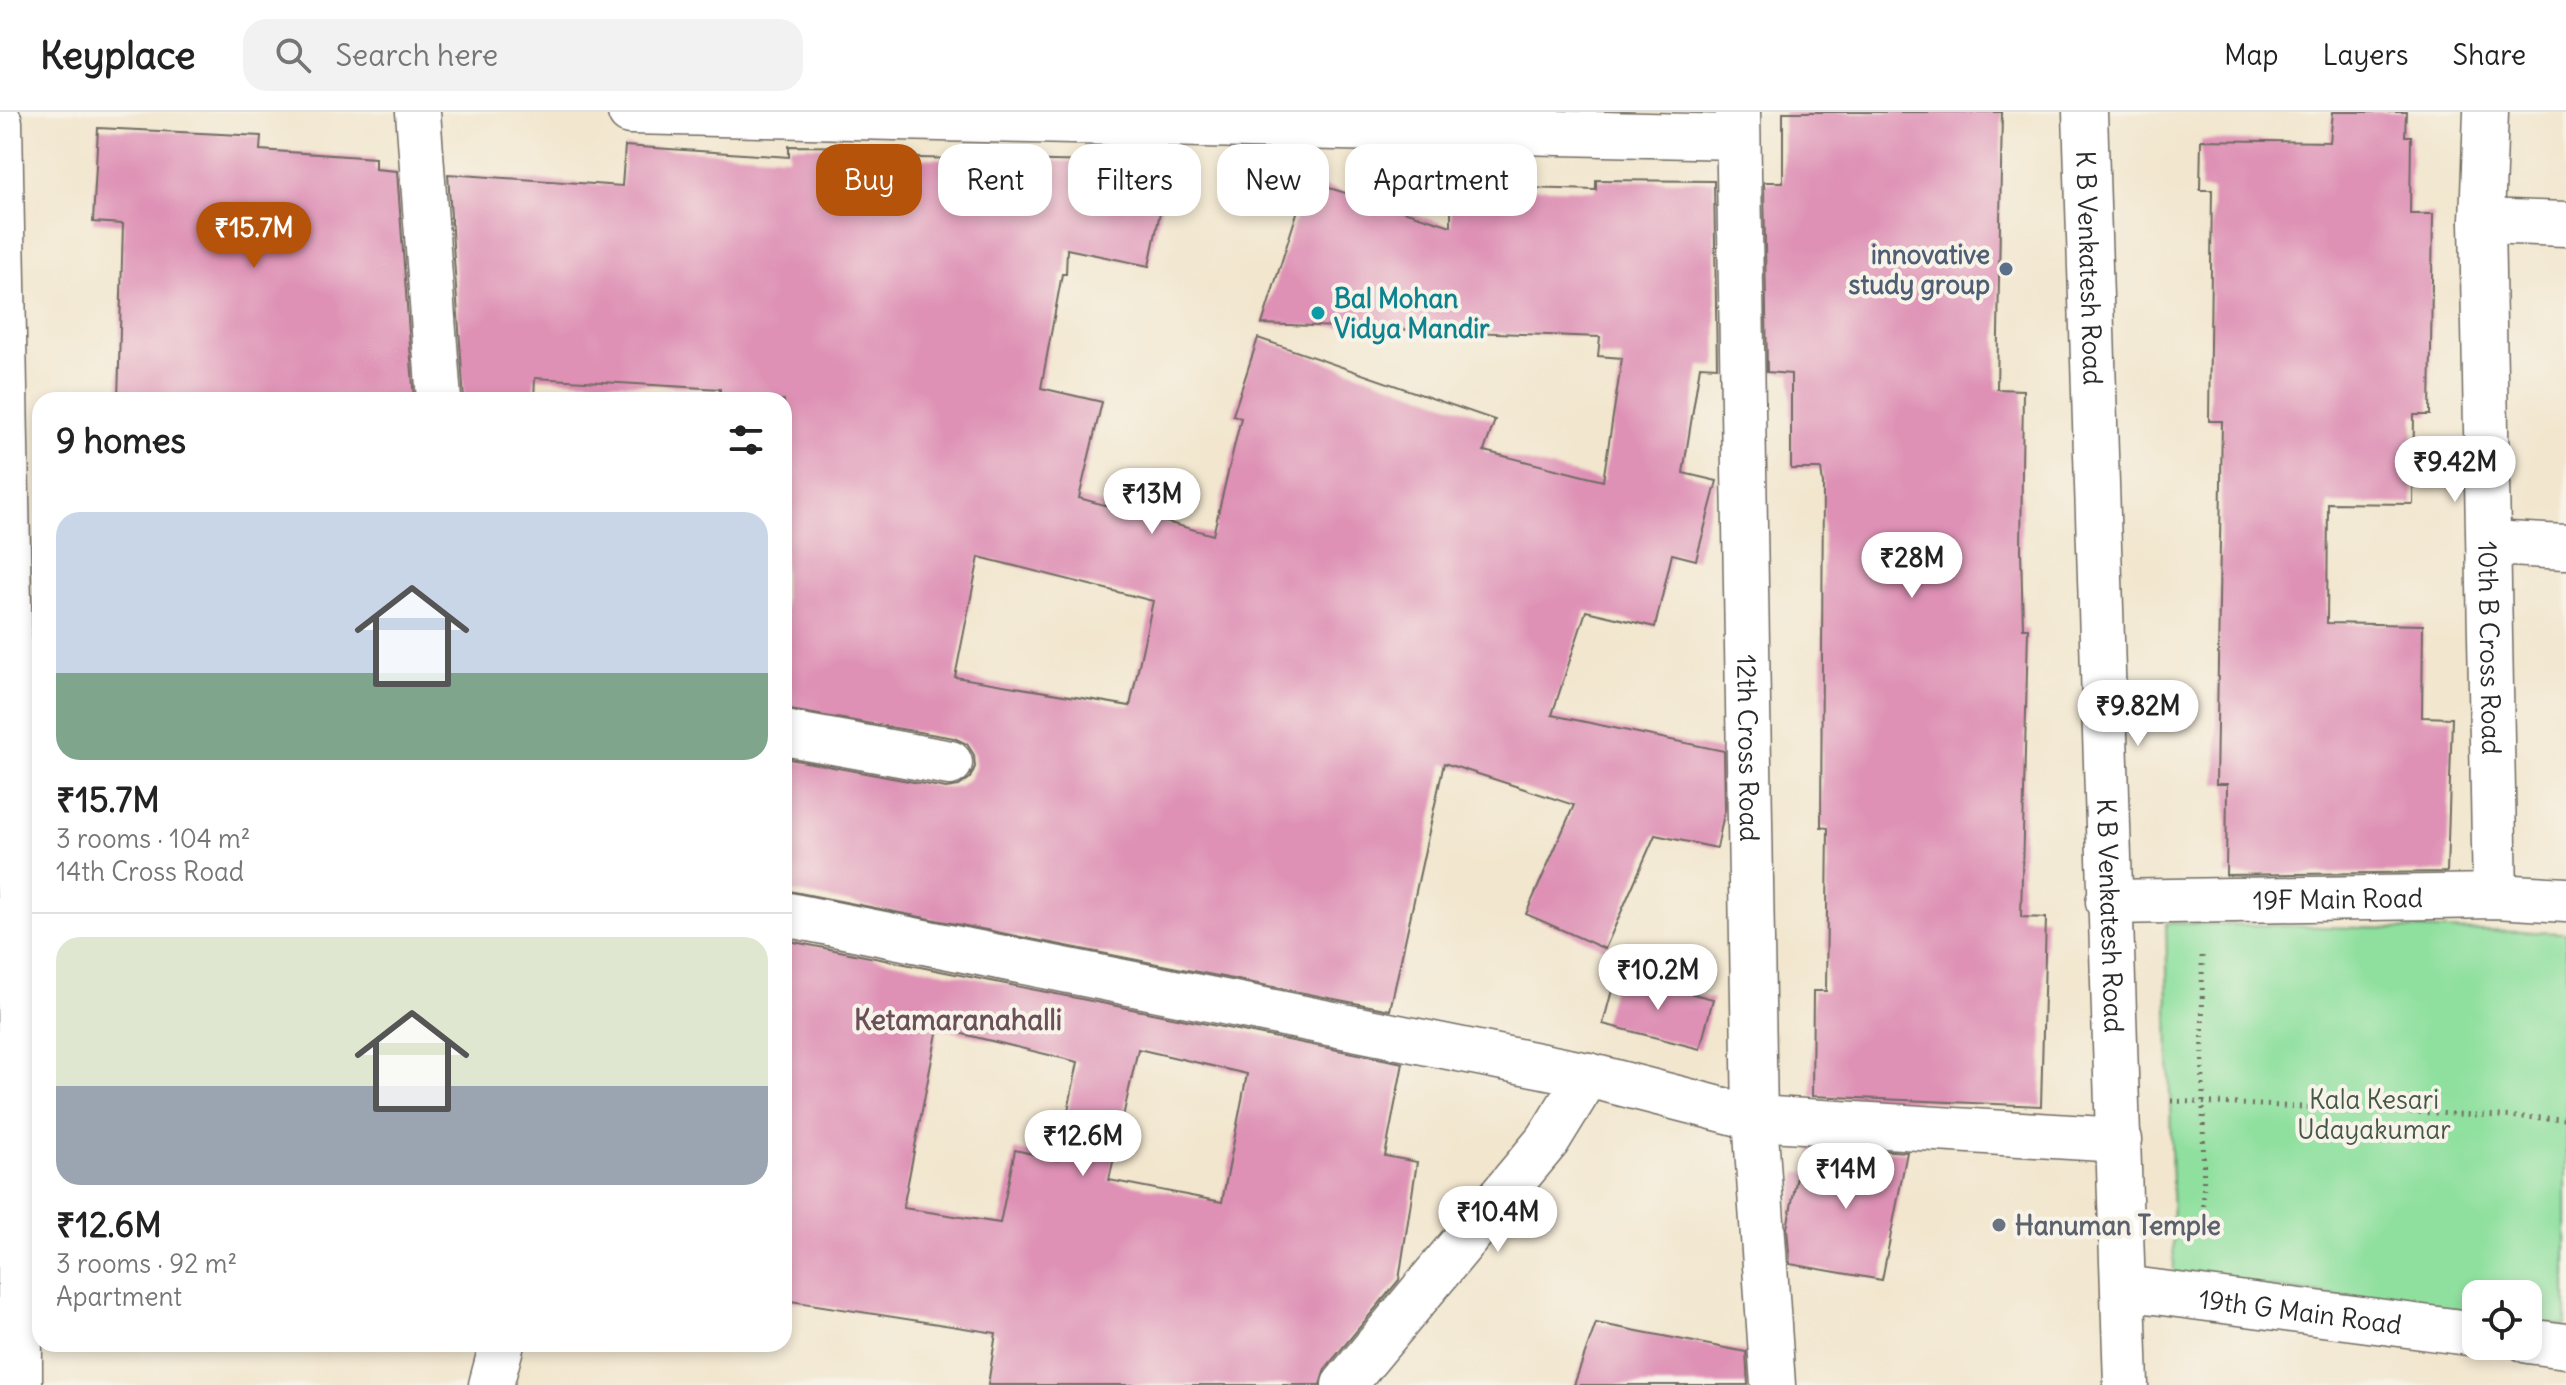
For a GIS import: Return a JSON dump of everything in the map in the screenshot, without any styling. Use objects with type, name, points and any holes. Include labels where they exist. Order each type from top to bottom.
[{"type":"street","points":[[418,112],[438,392]]},
{"type":"street","points":[[630,112],[1738,125]]},
{"type":"street","name":"K B Venkatesh Road","points":[[2085,112],[2108,902],[2120,1120],[2126,1385]]},
{"type":"street","name":"10th B Cross Road","points":[[2486,112],[2482,221],[2495,896]]},
{"type":"street","points":[[0,122],[26,767],[9,899],[20,1385]]},
{"type":"street","name":"12th Cross Road","points":[[1738,125],[1755,1118],[1773,1385]]},
{"type":"street","points":[[2482,221],[2566,224]]},
{"type":"street","points":[[2490,543],[2566,547]]},
{"type":"street","points":[[792,734],[950,763]]},
{"type":"street","name":"19F Main Road","points":[[2108,902],[2495,896],[2566,900]]},
{"type":"street","points":[[792,916],[1588,1075],[1755,1118],[2120,1120]]},
{"type":"street","points":[[1344,1385],[1548,1140],[1588,1075]]},
{"type":"street","name":"19th G Main Road","points":[[2124,1288],[2462,1332]]},
{"type":"street","points":[[2542,1343],[2566,1346]]},
{"type":"street","points":[[491,1385],[500,1352]]},
{"type":"path","points":[[2202,954],[2204,1246]]},
{"type":"path","points":[[2120,1120],[2203,1103],[2566,1119]]},
{"type":"green space","name":"Kala Kesari Udayakumar","points":[[2166,923],[2566,933],[2566,1326],[2542,1323],[2542,1280],[2462,1280],[2462,1312],[2174,1275]]},
{"type":"building","points":[[1783,112],[2002,112],[1997,389],[2023,390],[2021,550],[2023,628],[2028,628],[2021,917],[2046,918],[2041,1106],[1812,1096],[1813,991],[1826,991],[1828,828],[1821,827],[1823,484],[1821,469],[1791,469],[1791,374],[1767,372],[1764,182],[1783,182]]},
{"type":"building","points":[[2333,112],[2406,112],[2405,136],[2411,136],[2410,214],[2433,214],[2430,415],[2414,415],[2413,504],[2328,503],[2327,623],[2423,625],[2422,717],[2452,718],[2447,872],[2226,875],[2227,784],[2216,784],[2222,421],[2209,421],[2212,190],[2200,190],[2201,140],[2330,142]]},
{"type":"building","points":[[98,128],[261,136],[260,150],[375,158],[375,169],[397,171],[413,392],[118,392],[123,224],[93,222]]},
{"type":"building","points":[[625,146],[789,157],[789,146],[816,146],[816,216],[922,216],[922,158],[938,158],[938,216],[1052,216],[1052,161],[1068,161],[1068,216],[1159,216],[1149,266],[1067,249],[1066,274],[1062,274],[1041,388],[1102,402],[1079,498],[1213,535],[1241,418],[1233,415],[1258,338],[1495,420],[1484,451],[1603,481],[1622,358],[1598,356],[1600,337],[1262,324],[1296,216],[1329,216],[1329,188],[1345,193],[1345,216],[1419,216],[1451,226],[1451,216],[1537,216],[1537,188],[1596,190],[1596,180],[1714,181],[1717,367],[1700,366],[1683,473],[1717,481],[1696,560],[1672,554],[1655,627],[1586,611],[1552,715],[1724,751],[1725,809],[1717,848],[1655,835],[1605,949],[1526,914],[1574,805],[1444,763],[1390,1010],[792,892],[792,759],[946,788],[959,786],[970,778],[975,767],[974,755],[967,744],[954,738],[792,710],[792,392],[720,392],[720,389],[535,378],[534,392],[463,392],[448,174],[622,186]],"holes":[[[979,557],[1153,601],[1130,706],[955,677]]]},
{"type":"building","points":[[792,942],[1403,1063],[1385,1156],[1417,1162],[1399,1280],[1325,1369],[1320,1385],[988,1385],[996,1333],[792,1301]],"holes":[[[938,1028],[1078,1062],[1058,1160],[1015,1150],[1000,1223],[903,1208]],[[1138,1049],[1247,1074],[1222,1202],[1109,1180]]]},
{"type":"building","points":[[1616,975],[1713,999],[1700,1049],[1603,1024]]},
{"type":"building","points":[[1811,1146],[1907,1152],[1882,1280],[1790,1264],[1787,1228],[1798,1171],[1811,1173]]},
{"type":"building","points":[[1596,1323],[1746,1352],[1748,1385],[1574,1385]]},
{"type":"place","name":"innovative study group","points":[[2006,269]]},
{"type":"place","name":"Bal Mohan Vidya Mandir","points":[[1318,313]]},
{"type":"place","name":"Hanuman Temple","points":[[1999,1225]]},
{"type":"district","name":"Ketamaranahalli","points":[[958,1020]]}]
